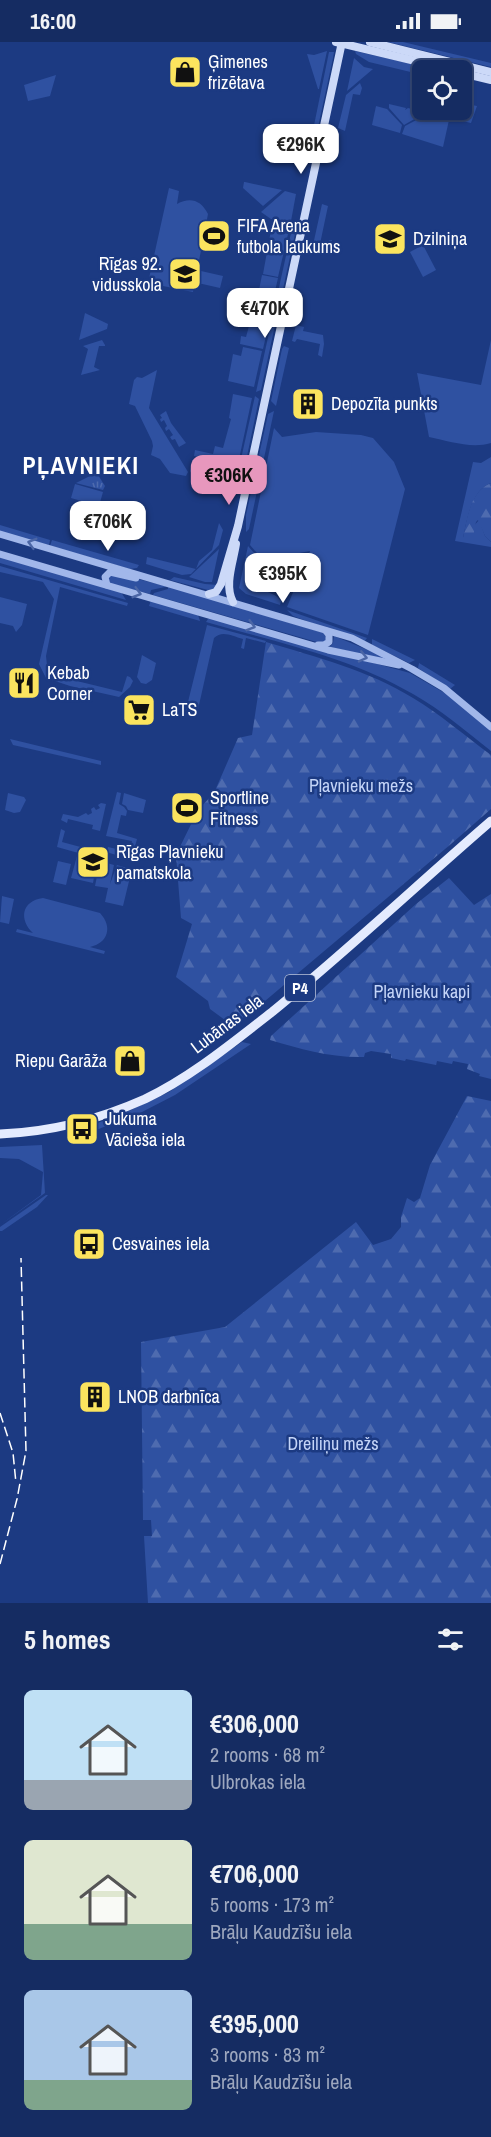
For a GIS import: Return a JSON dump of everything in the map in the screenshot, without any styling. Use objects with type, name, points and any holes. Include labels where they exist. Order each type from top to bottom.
[{"type":"main road","points":[[209,594],[216,592],[221,585],[238,526],[340,42],[413,60]]},
{"type":"main road","points":[[370,42],[491,72]]},
{"type":"main road","points":[[472,75],[491,80]]},
{"type":"main road","points":[[233,602],[228,586],[238,526]]},
{"type":"main road","name":"Lubānas iela","points":[[0,1134],[47,1130],[71,1125],[126,1106],[179,1080],[290,997],[491,821]]},
{"type":"street","points":[[0,534],[352,638],[410,668],[452,694],[491,727]]},
{"type":"street","points":[[0,554],[316,645],[410,668]]},
{"type":"street","points":[[107,585],[105,577],[110,572],[143,579],[154,578]]},
{"type":"street","points":[[316,645],[329,642],[330,635],[325,630]]},
{"type":"green space","points":[[388,42],[403,42],[491,63],[491,67],[472,62],[472,60],[462,60]]},
{"type":"green space","points":[[327,51],[318,89],[307,54],[314,55]]},
{"type":"green space","points":[[355,51],[412,64],[412,72],[369,62]]},
{"type":"green space","points":[[329,52],[334,52],[315,141],[311,140]]},
{"type":"green space","points":[[354,58],[364,67],[373,69],[347,91]]},
{"type":"green space","points":[[56,75],[50,96],[28,101],[24,85]]},
{"type":"green space","points":[[360,83],[362,88],[360,95],[353,94],[345,131],[338,128],[346,95]]},
{"type":"green space","points":[[389,104],[406,108],[405,110],[412,109],[413,120],[404,125],[389,108]]},
{"type":"green space","points":[[472,105],[477,106],[471,123],[458,120],[472,120]]},
{"type":"green space","points":[[376,106],[387,109],[402,125],[400,133],[372,125]]},
{"type":"green space","points":[[416,120],[449,120],[443,147],[402,134],[405,126]]},
{"type":"green space","points":[[244,182],[282,190],[263,206],[243,188]]},
{"type":"green space","points":[[169,188],[179,191],[177,204],[195,201],[208,214],[193,292],[148,283]]},
{"type":"green space","points":[[285,191],[296,194],[291,221],[271,219],[261,212]]},
{"type":"green space","points":[[322,204],[328,206],[320,244],[327,246],[329,240],[332,240],[330,249],[313,245]]},
{"type":"green space","name":"FIFA Arena futbola laukums","points":[[210,221],[224,224],[218,252],[204,249]]},
{"type":"green space","points":[[271,230],[288,234],[278,277],[263,274]]},
{"type":"green space","points":[[291,233],[295,234],[281,298],[278,297],[278,292]]},
{"type":"green space","points":[[423,245],[436,270],[423,277],[410,252]]},
{"type":"green space","points":[[201,271],[223,276],[220,288],[198,283]]},
{"type":"green space","points":[[262,275],[278,278],[273,300],[268,299],[253,305],[257,300]]},
{"type":"green space","points":[[276,301],[280,302],[261,390],[256,392]]},
{"type":"green space","points":[[247,309],[271,314],[263,349],[240,344],[241,336],[246,337],[249,326],[244,320]]},
{"type":"green space","points":[[85,313],[108,324],[107,329],[79,340]]},
{"type":"green space","points":[[296,325],[304,327],[303,331],[323,335],[322,357],[318,355],[320,344],[297,339],[295,342],[292,341]]},
{"type":"green space","points":[[102,340],[105,346],[99,346],[94,367],[100,370],[81,375],[88,349],[83,346]]},
{"type":"green space","points":[[491,340],[491,443],[468,445],[429,437],[417,373],[481,385]]},
{"type":"green space","points":[[284,346],[289,348],[276,406],[271,401]]},
{"type":"green space","points":[[243,347],[262,351],[254,387],[228,381],[233,354],[241,356]]},
{"type":"green space","points":[[157,370],[149,408],[188,472],[186,476],[170,473],[160,459],[151,455],[152,441],[135,406],[129,404],[134,380]]},
{"type":"green space","points":[[233,394],[252,398],[238,464],[194,456],[195,450],[213,454],[215,446],[223,448],[231,419],[229,418]]},
{"type":"green space","points":[[255,396],[259,399],[241,485],[237,487],[235,486]]},
{"type":"green space","points":[[166,411],[171,423],[186,443],[179,447],[175,439],[172,440],[170,437],[173,435],[169,429],[166,431],[167,426],[164,420],[161,422],[160,415]]},
{"type":"green space","points":[[274,411],[249,529],[246,532],[246,515],[268,414]]},
{"type":"green space","points":[[274,428],[282,437],[316,432],[373,438],[394,462],[405,489],[368,635],[287,607],[310,551],[263,560],[250,545]]},
{"type":"green space","points":[[491,457],[491,483],[484,487],[474,499],[463,538],[479,520],[485,536],[491,542],[491,547],[455,541],[473,462],[481,463]]},
{"type":"green space","points":[[193,459],[236,469],[233,485],[194,478],[190,471]]},
{"type":"green space","points":[[94,474],[98,475],[105,486],[103,490],[76,483]]},
{"type":"green space","points":[[491,483],[491,542],[485,536],[478,520],[472,542],[463,538],[471,506],[478,492]]},
{"type":"green space","points":[[75,484],[103,492],[99,506],[71,498]]},
{"type":"green space","points":[[219,523],[223,530],[219,545],[196,569],[199,561],[212,550]]},
{"type":"green space","points":[[0,525],[50,540],[49,545],[0,532]]},
{"type":"green space","points":[[52,540],[139,565],[137,568],[130,569],[50,546]]},
{"type":"green space","points":[[248,546],[262,562],[255,578],[258,584],[275,595],[281,601],[280,605],[246,594],[239,588]]},
{"type":"green space","points":[[219,549],[212,582],[189,577]]},
{"type":"green space","points":[[0,557],[121,592],[126,600],[0,563]]},
{"type":"green space","points":[[147,557],[196,569],[191,574],[182,575],[146,564]]},
{"type":"green space","points":[[0,566],[128,603],[127,606],[60,587],[46,656],[48,674],[122,692],[127,676],[133,681],[130,687],[119,697],[46,678],[39,664],[54,599],[43,582],[0,572]]},
{"type":"green space","points":[[113,573],[166,586],[151,590],[150,594],[112,584],[108,581],[109,576]]},
{"type":"green space","points":[[174,577],[218,585],[208,590],[170,580]]},
{"type":"green space","points":[[168,586],[324,633],[327,641],[320,643],[153,595],[168,589]]},
{"type":"green space","points":[[0,597],[27,604],[22,625],[16,632],[13,626],[0,623]]},
{"type":"green space","points":[[151,600],[198,615],[200,621],[149,606]]},
{"type":"green space","points":[[287,610],[367,638],[364,642],[293,616]]},
{"type":"green space","points":[[208,619],[410,673],[448,695],[491,730],[491,751],[433,707],[389,681],[338,660],[206,622]]},
{"type":"green space","points":[[207,625],[266,641],[265,643],[246,638],[244,649],[241,648],[243,639],[224,634],[214,638],[195,715],[187,713],[186,710]]},
{"type":"green space","points":[[334,636],[397,662],[330,647]]},
{"type":"green space","points":[[372,639],[415,660],[409,663],[372,645]]},
{"type":"green space","name":"Pļavnieku mežs","points":[[266,642],[341,665],[378,680],[396,688],[443,718],[491,755],[491,809],[246,1017],[225,1020],[210,1009],[208,1001],[176,977],[192,924],[181,918],[176,855],[198,810],[214,793],[238,738],[252,735]]},
{"type":"green space","points":[[142,655],[156,663],[152,680],[146,684],[141,683],[137,677]]},
{"type":"green space","points":[[419,663],[455,685],[450,689],[418,668]]},
{"type":"green space","points":[[10,739],[101,761],[101,765],[13,745]]},
{"type":"green space","points":[[117,792],[121,793],[119,804],[127,811],[126,816],[121,815],[117,833],[137,839],[133,854],[127,858],[106,852],[108,847],[129,852],[132,841],[106,836]]},
{"type":"green space","points":[[8,793],[24,797],[26,800],[20,812],[5,810]]},
{"type":"green space","points":[[124,793],[146,800],[143,813],[128,810],[122,804]]},
{"type":"green space","points":[[106,804],[100,831],[92,829],[93,825],[68,819],[67,823],[61,820],[63,814],[78,817],[86,813],[88,815],[92,813],[91,809],[94,807],[96,810],[100,808],[98,805]]},
{"type":"green space","points":[[61,829],[65,831],[62,842],[88,849],[88,851],[82,854],[57,847]]},
{"type":"green space","points":[[77,856],[97,860],[93,883],[71,878]]},
{"type":"green space","points":[[58,861],[71,864],[66,885],[53,882]]},
{"type":"green space","points":[[100,861],[114,865],[110,884],[117,865],[127,868],[127,871],[131,873],[123,906],[105,902],[108,888],[95,886]]},
{"type":"green space","name":"Pļavnieku kapi","points":[[449,878],[474,905],[491,894],[491,1079],[479,1076],[480,1074],[467,1069],[468,1064],[453,1061],[452,1064],[437,1061],[436,1065],[391,1058],[391,1054],[371,1051],[365,1053],[364,1057],[340,1056],[305,1050],[270,1040],[271,1036],[416,904]]},
{"type":"green space","points":[[2,896],[14,899],[9,924],[0,922]]},
{"type":"green space","points":[[43,898],[100,913],[106,924],[107,934],[101,942],[90,947],[105,951],[104,954],[16,932],[17,929],[33,933],[26,922],[24,912],[30,903]]},
{"type":"green space","points":[[242,1042],[251,1044],[175,1095],[142,1112],[91,1132],[86,1127],[120,1115],[169,1092]]},
{"type":"green space","name":"Dreiliņu mežs","points":[[467,1096],[491,1101],[491,1603],[148,1603],[144,1536],[152,1536],[151,1520],[143,1520],[141,1342],[225,1327],[356,1222],[373,1245],[391,1239],[401,1227],[401,1217],[407,1198],[414,1202],[420,1198],[430,1165]]},
{"type":"green space","points":[[42,1145],[45,1193],[0,1225],[41,1195],[43,1172],[19,1159],[0,1158],[0,1147]]},
{"type":"green space","points":[[48,1195],[37,1207],[0,1231],[0,1227]]},
{"type":"railway","points":[[0,1564],[17,1499],[26,1451],[21,1258]]},
{"type":"railway","points":[[0,1413],[13,1453],[16,1483]]},
{"type":"place","name":"Ģimenes frizētava","points":[[185,72]]},
{"type":"place","name":"FIFA Arena futbola laukums","points":[[214,236]]},
{"type":"place","name":"Dzilniņa","points":[[390,239]]},
{"type":"place","name":"Rīgas 92. vidusskola","points":[[185,274]]},
{"type":"place","name":"Depozīta punkts","points":[[308,404]]},
{"type":"place","name":"Kebab Corner","points":[[24,683]]},
{"type":"place","name":"LaTS","points":[[139,710]]},
{"type":"place","name":"Sportline Fitness","points":[[187,808]]},
{"type":"place","name":"Rīgas Pļavnieku pamatskola","points":[[93,862]]},
{"type":"place","name":"Riepu Garāža","points":[[130,1061]]},
{"type":"place","name":"Jukuma Vācieša iela","points":[[82,1129]]},
{"type":"place","name":"Cesvaines iela","points":[[89,1244]]},
{"type":"place","name":"LNOB darbnīca","points":[[95,1397]]},
{"type":"district","name":"PĻAVNIEKI","points":[[81,466]]}]
